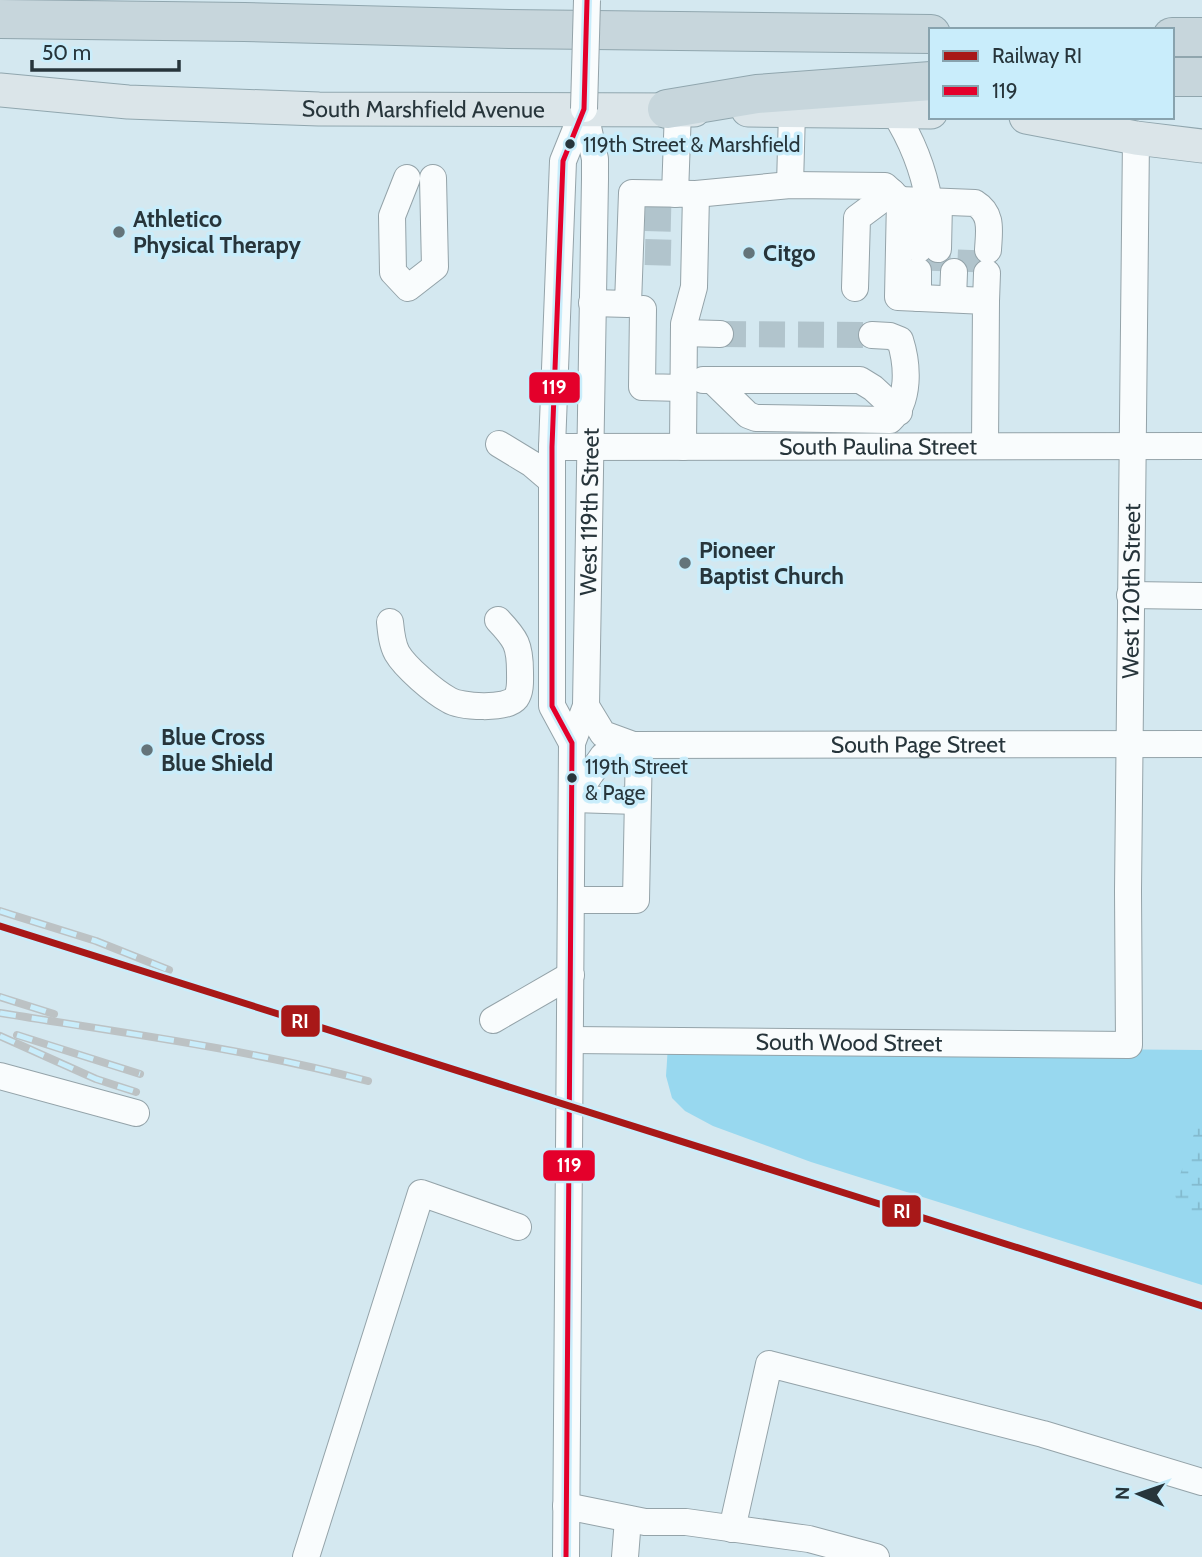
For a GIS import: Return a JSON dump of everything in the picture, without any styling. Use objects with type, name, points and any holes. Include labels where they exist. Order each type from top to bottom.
[{"type":"highway","points":[[0,19],[929,34]]},
{"type":"highway","points":[[1174,37],[1202,37]]},
{"type":"highway","points":[[1174,77],[1202,77]]},
{"type":"highway","points":[[673,110],[757,94],[929,80]]},
{"type":"main road","name":"South Marshfield Avenue","points":[[0,90],[128,102],[319,109],[929,112]]},
{"type":"main road","points":[[1036,119],[1136,138],[1202,146]]},
{"type":"street","name":"West 119th Street","points":[[566,1557],[572,743],[586,706],[595,159],[584,109],[587,0]]},
{"type":"street","name":"West 119th Street","points":[[572,743],[552,706],[552,447],[563,161],[584,109]]},
{"type":"street","points":[[673,110],[688,206],[694,287],[684,328],[683,447]]},
{"type":"street","points":[[790,185],[792,111]]},
{"type":"street","points":[[894,111],[910,137],[924,171],[930,200],[954,261],[952,299],[985,446]]},
{"type":"street","name":"West 120th Street","points":[[1129,1045],[1131,446],[1136,138]]},
{"type":"street","points":[[420,178],[435,267],[412,291],[393,272],[392,216],[420,178]]},
{"type":"street","points":[[899,412],[860,380],[712,380],[642,387],[636,307],[638,218],[632,193],[688,206],[790,185],[885,186],[930,200],[985,209],[989,219],[954,261],[952,299]]},
{"type":"street","points":[[855,288],[857,218],[930,200]]},
{"type":"street","points":[[930,200],[898,297],[952,299]]},
{"type":"street","points":[[592,303],[636,307],[684,328],[720,334]]},
{"type":"street","points":[[712,380],[748,415],[755,418],[890,421],[899,412],[904,398],[905,354],[900,340],[890,336],[872,335]]},
{"type":"street","points":[[499,444],[532,464],[552,481]]},
{"type":"street","name":"South Paulina Street","points":[[552,447],[1202,446]]},
{"type":"street","points":[[1130,595],[1202,596]]},
{"type":"street","points":[[390,622],[393,645],[398,654],[440,694],[458,704],[501,705],[509,704],[518,692],[520,654],[517,642],[498,620]]},
{"type":"street","name":"South Page Street","points":[[586,706],[603,734],[636,745]]},
{"type":"street","name":"South Page Street","points":[[573,799],[603,756],[636,745],[1202,744]]},
{"type":"street","points":[[572,900],[636,900],[636,745]]},
{"type":"street","points":[[573,799],[638,801]]},
{"type":"street","points":[[493,1020],[571,975]]},
{"type":"street","name":"South Wood Street","points":[[571,1040],[1129,1045]]},
{"type":"street","points":[[0,1076],[136,1113]]},
{"type":"street","points":[[306,1557],[421,1194],[518,1227]]},
{"type":"street","points":[[732,1529],[769,1364],[1043,1434],[1202,1482]]},
{"type":"street","points":[[566,1506],[645,1522],[686,1522],[809,1539],[876,1557]]},
{"type":"street","points":[[625,1557],[628,1519]]},
{"type":"green space","points":[[668,1046],[1202,1050],[1202,1285],[811,1162],[713,1126],[685,1111],[672,1098],[666,1076]]},
{"type":"green space","points":[[1202,1116],[1202,1218],[1180,1205],[1175,1191],[1195,1129]]},
{"type":"tunnel","points":[[645,218],[686,219]]},
{"type":"tunnel","points":[[937,271],[938,249]]},
{"type":"tunnel","points":[[970,272],[971,250]]},
{"type":"tunnel","points":[[645,252],[686,253]]},
{"type":"tunnel","points":[[720,334],[872,335]]},
{"type":"railway","points":[[0,911],[96,941],[169,970]]},
{"type":"railway","points":[[0,997],[54,1014]]},
{"type":"railway","points":[[0,1013],[231,1051],[368,1081]]},
{"type":"railway","points":[[17,1035],[140,1074]]},
{"type":"railway","points":[[0,1036],[96,1079],[136,1092]]},
{"type":"rail line","name":"RI","points":[[0,926],[1202,1306]]},
{"type":"transit line","name":"119","points":[[566,1557],[572,743],[552,706],[552,447],[563,161],[584,109],[587,0]]},
{"type":"place","name":"119th Street & Marshfield","points":[[570,144]]},
{"type":"place","name":"Athletico Physical Therapy","points":[[119,232]]},
{"type":"place","name":"Citgo","points":[[749,253]]},
{"type":"place","name":"Pioneer Baptist Church","points":[[685,563]]},
{"type":"place","name":"Blue Cross Blue Shield","points":[[147,750]]},
{"type":"place","name":"119th Street & Page","points":[[572,778]]}]
